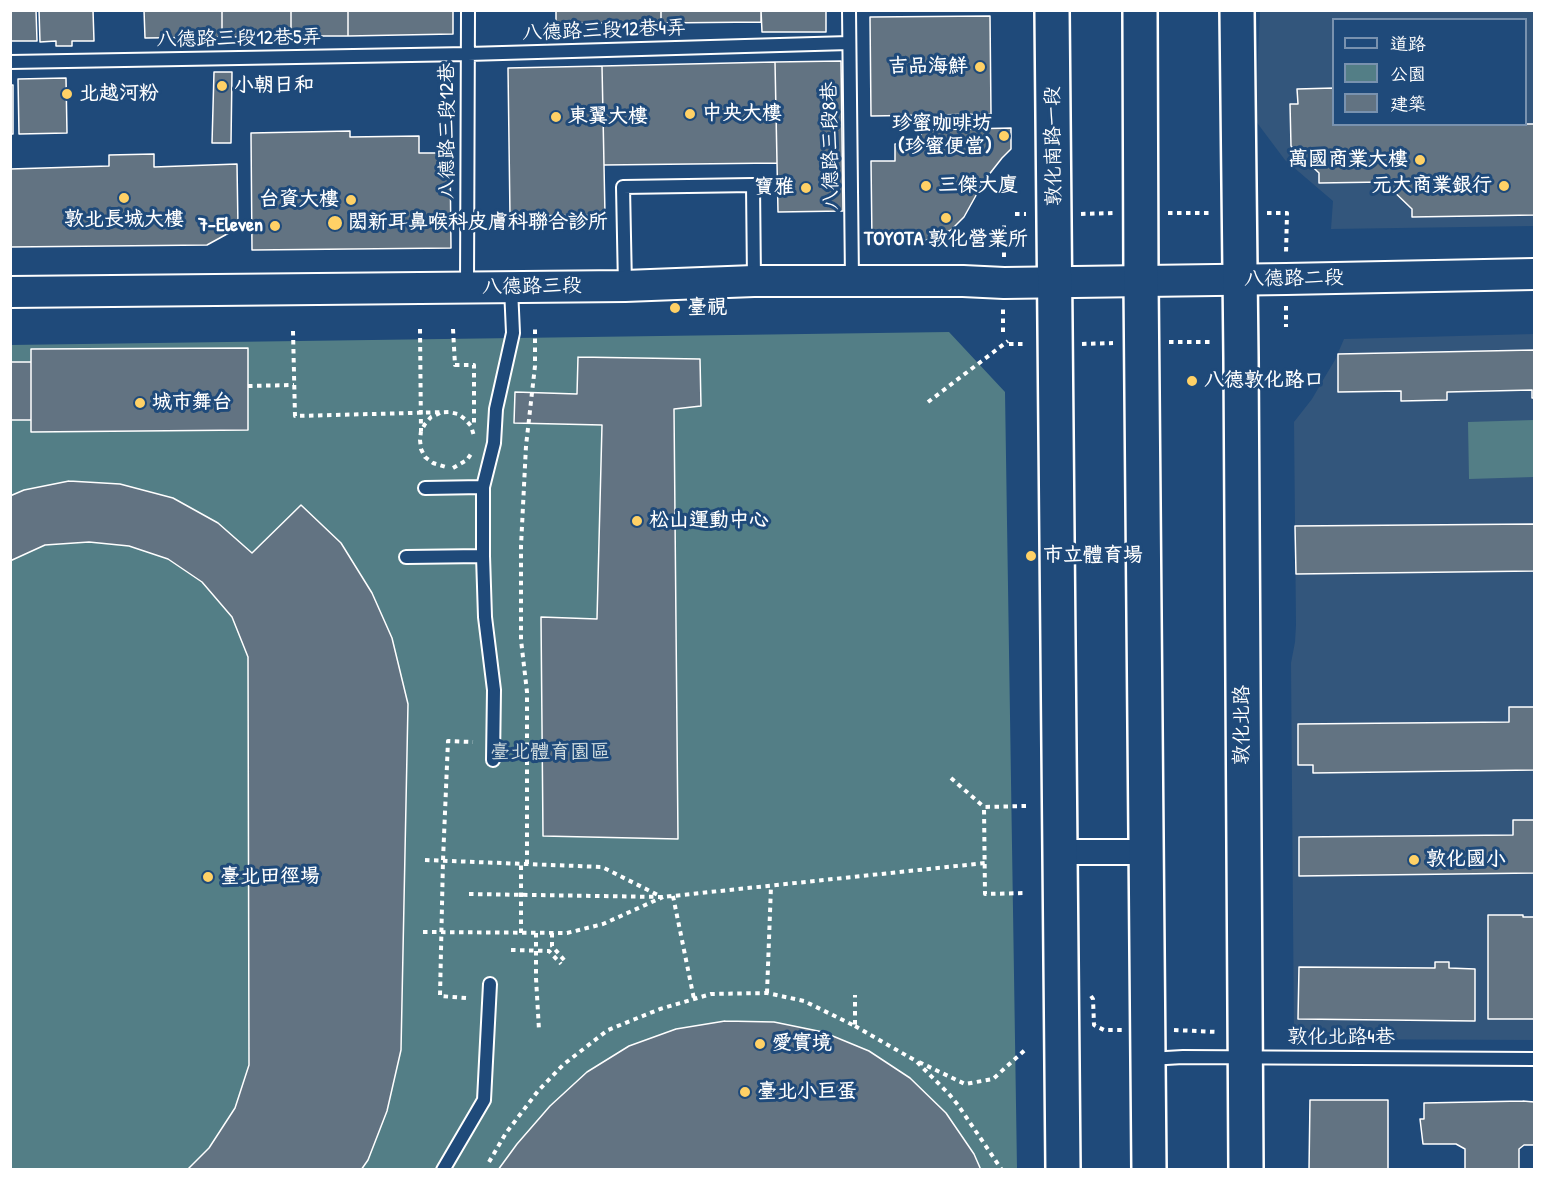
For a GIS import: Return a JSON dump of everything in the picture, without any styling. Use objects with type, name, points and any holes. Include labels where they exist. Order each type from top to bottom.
[{"type":"main road","name":"敦化南路一段","points":[[1052,10],[1054,282]]},
{"type":"main road","points":[[1140,10],[1149,1170]]},
{"type":"main road","points":[[1237,10],[1240,280]]},
{"type":"main road","name":"敦化北路","points":[[1240,280],[1246,1170]]},
{"type":"main road","points":[[1054,282],[1063,1170]]},
{"type":"street","name":"八德路二段","points":[[1054,282],[1534,274]]},
{"type":"street","name":"八德路三段","points":[[10,292],[625,286],[754,281],[1054,282]]},
{"type":"street","points":[[1060,852],[1146,852]]},
{"type":"lane","name":"八德路三段12巷","points":[[467,288],[468,10]]},
{"type":"lane","name":"八德路三段8巷","points":[[849,10],[852,282]]},
{"type":"lane","name":"八德路三段12巷4弄","points":[[468,54],[849,43]]},
{"type":"lane","name":"八德路三段12巷5弄","points":[[10,62],[468,54]]},
{"type":"lane","points":[[625,286],[623,187],[753,185],[754,281]]},
{"type":"lane","points":[[493,760],[494,690],[485,617],[483,487],[494,443],[496,409],[513,333],[511,287]]},
{"type":"lane","points":[[425,488],[483,487]]},
{"type":"lane","points":[[406,557],[483,556]]},
{"type":"lane","points":[[443,1170],[484,1100],[490,984]]},
{"type":"lane","name":"敦化北路4巷","points":[[1148,1059],[1245,1057],[1534,1059]]},
{"type":"path","points":[[1085,214],[1107,213]]},
{"type":"path","points":[[1168,213],[1203,213]]},
{"type":"path","points":[[521,933],[527,692],[521,640],[521,546],[526,446],[535,366],[535,327]]},
{"type":"path","points":[[420,329],[421,449],[425,457],[433,463],[441,467],[453,468],[467,460],[472,452]]},
{"type":"path","points":[[453,329],[455,365],[474,365],[475,443]]},
{"type":"path","points":[[292,331],[295,416],[449,412],[465,419],[474,434]]},
{"type":"path","points":[[928,402],[1008,341]]},
{"type":"path","points":[[1180,342],[1200,342]]},
{"type":"path","points":[[1085,344],[1119,343]]},
{"type":"path","points":[[248,386],[294,385]]},
{"type":"path","points":[[421,431],[432,417],[440,413]]},
{"type":"path","points":[[466,998],[441,996],[443,860],[448,741],[473,742]]},
{"type":"path","points":[[951,778],[984,807],[1026,806]]},
{"type":"path","points":[[984,807],[985,894],[1026,893]]},
{"type":"path","points":[[425,860],[602,867],[663,897]]},
{"type":"path","points":[[469,894],[663,897],[985,863]]},
{"type":"path","points":[[767,993],[771,886]]},
{"type":"path","points":[[673,896],[694,999]]},
{"type":"path","points":[[423,932],[567,933],[603,924],[663,897]]},
{"type":"path","points":[[536,933],[539,1030]]},
{"type":"path","points":[[511,950],[549,951],[563,962],[552,946],[552,933]]},
{"type":"path","points":[[1086,989],[1093,999],[1094,1025],[1104,1030],[1126,1030]]},
{"type":"path","points":[[489,1162],[506,1133],[538,1092],[564,1064],[608,1030],[660,1009],[711,994],[767,993],[804,1001],[855,1026],[916,1061],[965,1084],[993,1079],[1027,1048]]},
{"type":"path","points":[[855,995],[855,1026]]},
{"type":"path","points":[[1181,1030],[1219,1032]]},
{"type":"path","points":[[916,1061],[958,1106],[1002,1170]]},
{"type":"shaded area","points":[[1260,11],[1534,11],[1534,226],[1331,229],[1333,201],[1285,160],[1255,120]]},
{"type":"shaded area","name":"敦化國小","points":[[1534,334],[1534,1040],[1294,1039],[1291,663],[1296,625],[1294,422],[1312,399],[1335,360],[1344,339]]},
{"type":"green space","name":"臺北體育園區","points":[[949,332],[1005,392],[1017,1169],[11,1169],[10,345]]},
{"type":"green space","points":[[1534,420],[1534,477],[1469,479],[1468,422]]},
{"type":"building","points":[[10,10],[36,10],[37,41],[10,41]]},
{"type":"building","points":[[39,10],[93,10],[94,41],[72,41],[72,46],[56,46],[56,41],[40,42]]},
{"type":"building","points":[[144,10],[222,10],[222,37],[145,38]]},
{"type":"building","points":[[222,10],[291,10],[291,36],[222,37]]},
{"type":"building","points":[[291,10],[348,10],[348,36],[291,36]]},
{"type":"building","points":[[348,10],[453,10],[453,34],[348,36]]},
{"type":"building","points":[[556,10],[661,10],[661,23],[556,23]]},
{"type":"building","points":[[661,10],[761,10],[761,22],[661,23]]},
{"type":"building","points":[[761,10],[826,10],[826,32],[762,32]]},
{"type":"building","points":[[990,16],[991,114],[871,116],[870,17]]},
{"type":"building","points":[[841,61],[843,211],[778,212],[775,62]]},
{"type":"building","name":"中央大樓","points":[[775,62],[777,163],[604,165],[602,66]]},
{"type":"building","name":"東翼大樓","points":[[602,66],[605,215],[510,216],[508,68]]},
{"type":"building","points":[[214,72],[232,72],[231,143],[212,143]]},
{"type":"building","points":[[66,78],[67,133],[19,134],[18,79]]},
{"type":"building","points":[[10,85],[13,85],[13,134],[10,134]]},
{"type":"building","name":"萬國商業大樓","points":[[1332,88],[1332,126],[1527,126],[1527,124],[1534,124],[1534,215],[1412,217],[1412,209],[1384,182],[1319,183],[1319,173],[1291,146],[1290,104],[1298,104],[1297,89]]},
{"type":"building","name":"三傑大廈","points":[[1011,128],[1011,149],[984,181],[964,217],[951,230],[926,240],[872,241],[871,161],[895,161],[895,144],[921,143],[921,130]]},
{"type":"building","name":"台資大樓","points":[[350,131],[350,137],[419,136],[419,153],[450,153],[451,248],[252,250],[251,133]]},
{"type":"building","name":"敦北長城大樓","points":[[154,154],[154,167],[237,164],[238,228],[207,245],[10,247],[10,169],[109,166],[109,155]]},
{"type":"building","name":"城市舞台","points":[[248,348],[248,430],[31,432],[31,349]]},
{"type":"building","points":[[1534,350],[1534,398],[1532,398],[1532,390],[1447,392],[1447,400],[1401,401],[1401,391],[1338,392],[1338,354]]},
{"type":"building","name":"松山運動中心","points":[[578,357],[700,359],[701,406],[674,409],[678,839],[543,836],[541,617],[597,619],[602,425],[514,423],[515,392],[577,394]]},
{"type":"building","points":[[10,362],[31,362],[31,420],[10,420]]},
{"type":"building","points":[[69,481],[120,484],[173,498],[218,523],[252,553],[301,505],[341,543],[372,593],[392,638],[408,704],[401,1050],[387,1111],[368,1160],[361,1170],[187,1170],[209,1148],[235,1108],[249,1065],[248,657],[232,617],[202,582],[168,559],[129,546],[89,542],[45,545],[10,561],[10,496],[24,490]]},
{"type":"building","points":[[1534,524],[1534,571],[1296,574],[1295,526]]},
{"type":"building","points":[[1509,707],[1534,707],[1534,770],[1313,773],[1313,765],[1298,765],[1298,724],[1509,722]]},
{"type":"building","points":[[1513,820],[1534,820],[1534,873],[1299,876],[1299,837],[1513,835]]},
{"type":"building","points":[[1488,915],[1534,917],[1534,1019],[1488,1019]]},
{"type":"building","points":[[1435,962],[1449,962],[1449,968],[1475,969],[1475,1021],[1298,1019],[1299,967],[1435,968]]},
{"type":"building","name":"臺北小巨蛋","points":[[725,1021],[774,1022],[823,1032],[869,1051],[910,1078],[946,1113],[974,1154],[981,1170],[498,1170],[550,1106],[587,1072],[629,1046],[676,1029]]},
{"type":"building","points":[[1310,1100],[1388,1100],[1388,1170],[1309,1170]]},
{"type":"building","points":[[1534,1102],[1534,1145],[1524,1145],[1519,1149],[1519,1169],[1522,1170],[1461,1170],[1465,1169],[1465,1149],[1456,1144],[1423,1144],[1420,1119],[1424,1119],[1424,1103]]},
{"type":"place","name":"吉品海鮮","points":[[980,67]]},
{"type":"place","name":"小朝日和","points":[[222,86]]},
{"type":"place","name":"北越河粉","points":[[67,94]]},
{"type":"place","name":"中央大樓","points":[[690,114]]},
{"type":"place","name":"東翼大樓","points":[[556,117]]},
{"type":"place","name":"珍蜜咖啡坊 (珍蜜便當)","points":[[1004,136]]},
{"type":"place","name":"萬國商業大樓","points":[[1420,160]]},
{"type":"place","name":"三傑大廈","points":[[926,186]]},
{"type":"place","name":"元大商業銀行","points":[[1504,186]]},
{"type":"place","name":"寶雅","points":[[806,188]]},
{"type":"place","name":"敦北長城大樓","points":[[124,198]]},
{"type":"place","name":"台資大樓","points":[[351,200]]},
{"type":"place","name":"TOYOTA 敦化營業所","points":[[946,218]]},
{"type":"place","name":"閎新耳鼻喉科皮膚科聯合診所","points":[[335,223]]},
{"type":"place","name":"7-Eleven","points":[[275,226]]},
{"type":"place","name":"臺視","points":[[675,308]]},
{"type":"place","name":"八德敦化路口","points":[[1192,381]]},
{"type":"place","name":"城市舞台","points":[[140,403]]},
{"type":"place","name":"松山運動中心","points":[[637,521]]},
{"type":"place","name":"市立體育場","points":[[1031,556]]},
{"type":"place","name":"敦化國小","points":[[1414,860]]},
{"type":"place","name":"臺北田徑場","points":[[208,877]]},
{"type":"place","name":"愛實境","points":[[760,1044]]},
{"type":"place","name":"臺北小巨蛋","points":[[745,1092]]}]
